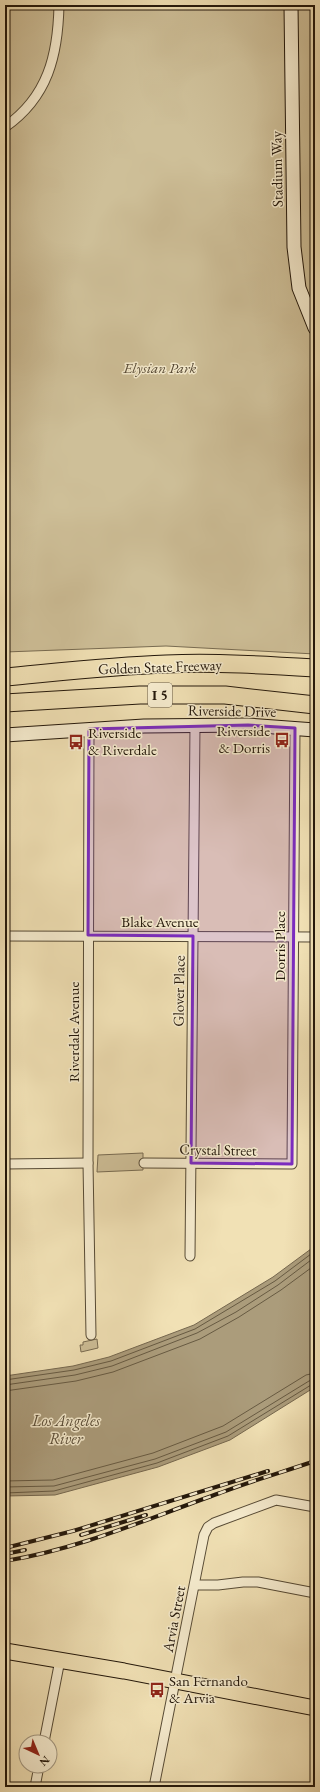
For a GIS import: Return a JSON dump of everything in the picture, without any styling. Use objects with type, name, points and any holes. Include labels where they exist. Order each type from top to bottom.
[{"type":"highway","name":"Golden State Freeway","points":[[5,677],[96,668],[167,664],[271,665],[315,668]]},
{"type":"highway","name":"Golden State Freeway","points":[[5,703],[140,695],[225,695],[315,705]]},
{"type":"main road","name":"Stadium Way","points":[[291,5],[294,254],[299,288],[315,328]]},
{"type":"main road","name":"Riverside Drive","points":[[5,735],[144,726],[248,725],[315,730]]},
{"type":"main road","points":[[5,1651],[176,1681],[315,1708]]},
{"type":"street","points":[[5,127],[18,118],[30,104],[46,80],[55,51],[59,5]]},
{"type":"street","name":"Glover Place","points":[[190,1256],[196,726]]},
{"type":"street","name":"Dorris Place","points":[[292,1164],[295,728]]},
{"type":"street","name":"Riverdale Avenue","points":[[89,729],[88,1163],[92,1335]]},
{"type":"street","name":"Blake Avenue","points":[[5,936],[88,935],[315,937]]},
{"type":"street","points":[[5,1164],[88,1163]]},
{"type":"street","name":"Crystal Street","points":[[144,1163],[292,1164]]},
{"type":"street","name":"Arvia Street","points":[[154,1787],[204,1535],[208,1527],[276,1500],[315,1507]]},
{"type":"street","points":[[195,1584],[218,1586],[243,1582],[258,1582],[315,1593]]},
{"type":"street","points":[[46,1734],[60,1660]]},
{"type":"street","points":[[35,1787],[37,1774]]},
{"type":"highlighted area","points":[[248,725],[295,728],[292,1164],[191,1163],[193,936],[88,935],[89,729]]},
{"type":"green space","name":"Elysian Park","points":[[5,5],[315,5],[315,654],[166,646],[5,652]]},
{"type":"green space","points":[[143,1153],[143,1170],[97,1172],[98,1155]]},
{"type":"green space","points":[[97,1339],[98,1348],[81,1352],[80,1345],[83,1345],[83,1342]]},
{"type":"water","name":"Los Angeles River","points":[[315,1246],[315,1387],[230,1440],[158,1467],[55,1495],[5,1496],[5,1376],[73,1366],[109,1357],[194,1325],[273,1277]]},
{"type":"railway","points":[[5,1561],[33,1556],[87,1541],[243,1484],[315,1461]]},
{"type":"railway","points":[[5,1548],[73,1531],[268,1471]]},
{"type":"railway","points":[[81,1535],[146,1515]]},
{"type":"railway","points":[[5,1554],[25,1550]]},
{"type":"place","name":"Riverside & Dorris","points":[[282,740]]},
{"type":"place","name":"Riverside & Riverdale","points":[[76,742]]},
{"type":"place","name":"San Fernando & Arvia","points":[[157,1690]]}]
